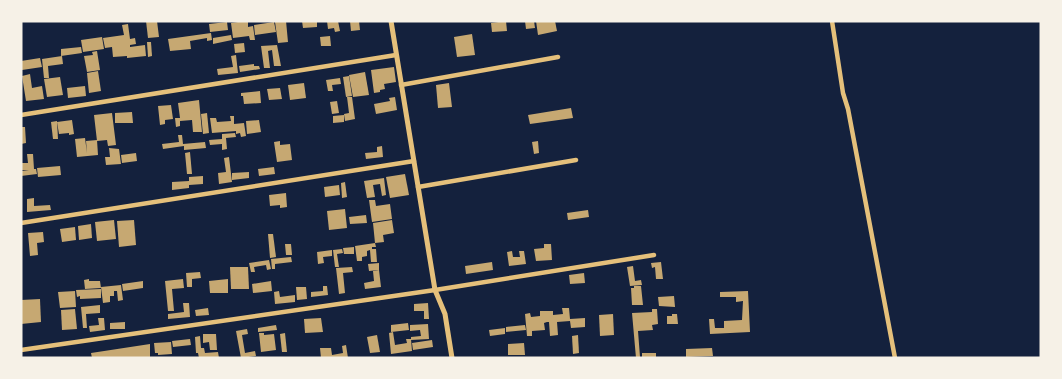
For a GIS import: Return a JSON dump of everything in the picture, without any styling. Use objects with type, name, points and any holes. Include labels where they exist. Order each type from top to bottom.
[{"type":"street","points":[[390,21],[435,290],[445,314],[452,358]]},
{"type":"street","points":[[832,21],[843,93],[848,109],[895,358]]},
{"type":"street","points":[[21,115],[396,55]]},
{"type":"street","points":[[401,85],[558,57]]},
{"type":"street","points":[[418,187],[576,160]]},
{"type":"street","points":[[21,223],[414,161]]},
{"type":"street","points":[[21,350],[435,290],[654,255]]},
{"type":"building","points":[[146,21],[157,21],[159,37],[148,38]]},
{"type":"building","points":[[248,21],[248,27],[253,26],[255,40],[250,40],[249,36],[233,38],[231,23]]},
{"type":"building","points":[[286,21],[288,42],[278,43],[275,22]]},
{"type":"building","points":[[302,21],[317,21],[317,27],[303,28]]},
{"type":"building","points":[[327,21],[338,21],[340,31],[335,32],[334,28],[328,29]]},
{"type":"building","points":[[350,21],[359,21],[360,30],[351,31]]},
{"type":"building","points":[[506,21],[507,31],[492,32],[491,23]]},
{"type":"building","points":[[525,21],[534,21],[535,28],[526,29]]},
{"type":"building","points":[[536,21],[555,21],[557,31],[538,35]]},
{"type":"building","points":[[227,22],[228,30],[210,32],[209,24]]},
{"type":"building","points":[[274,22],[276,32],[255,35],[254,25]]},
{"type":"building","points":[[128,24],[130,39],[135,38],[136,44],[130,45],[130,47],[145,45],[146,56],[113,57],[112,47],[105,48],[103,38],[124,35],[122,25]]},
{"type":"building","points":[[211,33],[212,40],[207,41],[207,38],[190,41],[191,49],[170,51],[168,39]]},
{"type":"building","points":[[472,34],[475,55],[457,57],[454,37]]},
{"type":"building","points":[[231,35],[232,40],[213,44],[213,38]]},
{"type":"building","points":[[330,36],[331,46],[321,46],[320,37]]},
{"type":"building","points":[[102,37],[104,49],[83,52],[81,40]]},
{"type":"building","points":[[147,42],[151,42],[152,56],[148,57]]},
{"type":"building","points":[[244,43],[245,52],[235,53],[234,44]]},
{"type":"building","points":[[277,45],[281,66],[274,66],[272,50],[268,51],[270,68],[264,68],[261,46]]},
{"type":"building","points":[[81,47],[82,53],[61,56],[61,49]]},
{"type":"building","points":[[97,51],[100,70],[87,72],[84,56],[93,55],[92,52]]},
{"type":"building","points":[[236,55],[238,73],[218,75],[217,69],[233,67],[231,56]]},
{"type":"building","points":[[62,56],[63,64],[48,66],[49,78],[44,78],[42,59]]},
{"type":"building","points":[[40,58],[42,67],[22,70],[21,61]]},
{"type":"building","points":[[254,64],[254,66],[259,66],[260,69],[240,72],[239,66]]},
{"type":"building","points":[[394,67],[396,82],[384,84],[385,89],[374,93],[371,70]]},
{"type":"building","points":[[98,71],[101,91],[89,93],[87,73]]},
{"type":"building","points":[[365,72],[369,95],[353,97],[349,75]]},
{"type":"building","points":[[30,74],[32,88],[42,86],[44,99],[26,101],[22,76]]},
{"type":"building","points":[[349,76],[352,96],[346,97],[343,77]]},
{"type":"building","points":[[60,77],[63,95],[47,97],[44,79]]},
{"type":"building","points":[[340,78],[341,84],[332,85],[333,91],[328,91],[326,80]]},
{"type":"building","points":[[304,83],[306,98],[290,100],[288,85]]},
{"type":"building","points":[[449,83],[452,107],[438,108],[436,85]]},
{"type":"building","points":[[85,86],[86,96],[68,98],[67,88]]},
{"type":"building","points":[[280,88],[282,99],[269,100],[267,89]]},
{"type":"building","points":[[260,91],[261,103],[244,104],[241,93]]},
{"type":"building","points":[[347,97],[352,97],[355,119],[345,121],[344,114],[349,113]]},
{"type":"building","points":[[395,97],[397,110],[376,114],[374,104],[390,101],[389,98]]},
{"type":"building","points":[[199,100],[202,132],[193,132],[192,120],[180,121],[180,126],[176,127],[175,118],[180,118],[178,103]]},
{"type":"building","points":[[337,101],[339,113],[332,114],[330,102]]},
{"type":"building","points":[[171,105],[173,119],[165,120],[165,124],[160,125],[158,106]]},
{"type":"building","points":[[571,108],[573,118],[530,124],[528,115]]},
{"type":"building","points":[[132,112],[133,123],[115,123],[115,113]]},
{"type":"building","points":[[112,113],[116,145],[108,146],[107,140],[97,141],[94,115]]},
{"type":"building","points":[[207,113],[209,133],[203,134],[201,114]]},
{"type":"building","points":[[344,115],[344,122],[333,123],[333,116]]},
{"type":"building","points":[[230,116],[234,116],[234,124],[244,123],[246,136],[241,137],[240,133],[236,134],[236,131],[212,133],[210,118],[216,118],[217,122],[231,121]]},
{"type":"building","points":[[72,120],[74,134],[59,134],[57,122]]},
{"type":"building","points":[[259,120],[261,132],[247,134],[246,121]]},
{"type":"building","points":[[57,121],[58,139],[53,139],[51,122]]},
{"type":"building","points":[[21,127],[25,127],[26,143],[21,144]]},
{"type":"building","points":[[235,133],[236,137],[226,138],[227,149],[222,150],[222,144],[210,145],[209,140],[222,139],[222,134]]},
{"type":"building","points":[[178,135],[182,135],[183,144],[205,142],[206,148],[184,150],[184,146],[163,149],[162,144],[179,142]]},
{"type":"building","points":[[85,138],[87,153],[86,141],[97,140],[98,155],[77,157],[75,139]]},
{"type":"building","points":[[280,141],[280,145],[290,144],[292,160],[277,162],[274,142]]},
{"type":"building","points":[[538,141],[539,153],[534,154],[532,142]]},
{"type":"building","points":[[382,146],[383,157],[366,159],[365,153],[377,152],[377,147]]},
{"type":"building","points":[[109,148],[119,149],[121,164],[106,165],[105,157],[110,157]]},
{"type":"building","points":[[190,152],[192,174],[187,174],[185,153]]},
{"type":"building","points":[[136,153],[137,161],[122,163],[121,155]]},
{"type":"building","points":[[27,154],[33,154],[34,169],[36,169],[37,174],[21,176],[21,171],[29,170],[21,170],[21,163],[28,163]]},
{"type":"building","points":[[229,157],[232,182],[219,184],[218,173],[226,172],[224,158]]},
{"type":"building","points":[[60,166],[61,175],[38,177],[37,168]]},
{"type":"building","points":[[274,167],[275,174],[259,176],[258,169]]},
{"type":"building","points":[[249,172],[249,178],[232,180],[232,173]]},
{"type":"building","points":[[405,174],[409,195],[390,198],[386,177]]},
{"type":"building","points":[[203,176],[203,184],[189,185],[189,188],[172,190],[172,182],[189,181],[189,177]]},
{"type":"building","points":[[384,178],[386,195],[382,196],[380,184],[373,185],[375,197],[367,198],[364,181]]},
{"type":"building","points":[[345,182],[347,197],[342,198],[341,183]]},
{"type":"building","points":[[339,185],[340,195],[325,197],[324,187]]},
{"type":"building","points":[[286,193],[287,207],[280,208],[280,205],[270,206],[269,195]]},
{"type":"building","points":[[34,198],[34,206],[50,205],[51,210],[27,212],[27,199]]},
{"type":"building","points":[[369,200],[375,200],[376,206],[390,204],[392,219],[372,222]]},
{"type":"building","points":[[345,209],[347,228],[329,230],[327,211]]},
{"type":"building","points":[[588,210],[589,217],[568,220],[567,213]]},
{"type":"building","points":[[366,215],[367,223],[350,224],[349,217]]},
{"type":"building","points":[[114,220],[116,239],[97,241],[95,222]]},
{"type":"building","points":[[134,220],[136,245],[119,247],[117,221]]},
{"type":"building","points":[[392,220],[394,233],[383,235],[384,242],[375,243],[373,223]]},
{"type":"building","points":[[91,224],[92,238],[79,240],[78,226]]},
{"type":"building","points":[[75,227],[76,240],[62,242],[60,229]]},
{"type":"building","points":[[43,232],[44,242],[37,243],[38,255],[30,256],[28,233]]},
{"type":"building","points":[[268,234],[273,234],[276,257],[270,258]]},
{"type":"building","points":[[375,243],[376,247],[372,247],[372,249],[376,249],[377,262],[371,262],[370,250],[367,251],[367,256],[362,257],[362,261],[357,261],[355,246]]},
{"type":"building","points":[[285,244],[291,244],[292,255],[286,255]]},
{"type":"building","points":[[544,244],[551,244],[552,260],[536,261],[534,249],[544,248]]},
{"type":"building","points":[[354,247],[354,254],[344,254],[343,248]]},
{"type":"building","points":[[342,249],[343,253],[337,254],[339,267],[335,267],[333,250]]},
{"type":"building","points":[[332,250],[332,256],[323,257],[324,263],[318,264],[317,252]]},
{"type":"building","points":[[512,251],[513,257],[520,257],[519,251],[524,251],[526,264],[509,266],[507,252]]},
{"type":"building","points":[[291,257],[292,262],[275,264],[275,269],[272,269],[271,259]]},
{"type":"building","points":[[269,260],[271,269],[267,270],[266,265],[254,267],[255,272],[251,272],[249,263]]},
{"type":"building","points":[[492,262],[493,270],[466,274],[465,266]]},
{"type":"building","points":[[661,262],[663,279],[656,279],[655,267],[652,268],[651,263]]},
{"type":"building","points":[[379,263],[379,270],[369,271],[368,264]]},
{"type":"building","points":[[633,266],[635,281],[641,280],[642,285],[630,286],[627,267]]},
{"type":"building","points":[[230,267],[248,267],[249,289],[231,289]]},
{"type":"building","points":[[352,267],[353,272],[343,273],[345,293],[339,294],[336,268]]},
{"type":"building","points":[[379,270],[381,287],[365,289],[364,283],[374,281],[373,271]]},
{"type":"building","points":[[200,272],[201,278],[192,279],[192,287],[187,287],[186,273]]},
{"type":"building","points":[[584,273],[585,283],[570,284],[569,275]]},
{"type":"building","points":[[89,279],[89,281],[100,281],[101,288],[85,289],[84,280]]},
{"type":"building","points":[[183,279],[184,288],[172,289],[174,311],[168,311],[165,281]]},
{"type":"building","points":[[228,279],[228,293],[210,293],[209,281]]},
{"type":"building","points":[[143,281],[143,288],[123,291],[122,284]]},
{"type":"building","points":[[271,281],[272,291],[253,293],[252,284]]},
{"type":"building","points":[[121,285],[123,300],[118,301],[117,291],[114,291],[114,296],[110,296],[110,302],[103,303],[101,287]]},
{"type":"building","points":[[323,286],[327,286],[328,295],[311,297],[311,292],[323,291]]},
{"type":"building","points":[[634,286],[641,286],[643,305],[632,305],[631,288],[634,288]]},
{"type":"building","points":[[296,287],[306,287],[307,299],[297,300]]},
{"type":"building","points":[[101,289],[101,298],[80,299],[80,296],[77,297],[76,290]]},
{"type":"building","points":[[75,291],[76,307],[60,308],[58,292]]},
{"type":"building","points":[[279,291],[280,297],[295,295],[295,302],[275,304],[274,292]]},
{"type":"building","points":[[748,291],[750,332],[710,334],[709,319],[714,319],[715,328],[724,328],[724,321],[742,320],[743,301],[736,302],[736,297],[720,297],[720,292]]},
{"type":"building","points":[[674,296],[675,307],[659,306],[658,297]]},
{"type":"building","points":[[40,299],[41,322],[21,324],[21,300]]},
{"type":"building","points":[[183,303],[189,303],[190,317],[168,319],[168,314],[184,312]]},
{"type":"building","points":[[428,303],[429,319],[424,319],[424,311],[414,311],[414,304]]},
{"type":"building","points":[[100,305],[100,313],[86,314],[87,328],[83,328],[81,307]]},
{"type":"building","points":[[208,308],[209,315],[196,316],[195,310]]},
{"type":"building","points":[[562,308],[569,308],[570,319],[585,318],[585,327],[571,328],[570,321],[557,322],[558,335],[550,336],[549,322],[547,322],[544,323],[545,330],[532,331],[532,336],[527,336],[525,314],[530,313],[531,317],[540,316],[540,311],[553,311],[553,315],[563,314]]},
{"type":"building","points":[[75,309],[77,329],[62,330],[61,310]]},
{"type":"building","points":[[652,309],[657,309],[658,324],[652,325],[653,330],[638,331],[640,357],[636,358],[632,313],[652,312]]},
{"type":"building","points":[[613,314],[614,335],[600,336],[599,315]]},
{"type":"building","points":[[672,314],[677,314],[678,324],[667,324],[667,316],[672,316]]},
{"type":"building","points":[[98,318],[104,318],[105,330],[90,332],[89,326],[99,325]]},
{"type":"building","points":[[321,318],[323,332],[305,333],[304,319]]},
{"type":"building","points":[[125,322],[125,329],[110,329],[110,323]]},
{"type":"building","points":[[408,323],[409,330],[391,332],[391,325]]},
{"type":"building","points":[[428,324],[429,339],[411,340],[411,337],[421,336],[420,330],[410,331],[410,325]]},
{"type":"building","points":[[276,325],[277,330],[258,332],[258,328]]},
{"type":"building","points":[[525,325],[526,330],[506,332],[506,327]]},
{"type":"building","points":[[505,328],[505,334],[490,336],[489,330]]},
{"type":"building","points":[[247,329],[248,334],[242,335],[245,353],[255,351],[256,356],[241,358],[236,331]]},
{"type":"building","points":[[393,332],[395,345],[407,343],[406,339],[411,339],[412,351],[391,354],[389,333]]},
{"type":"building","points":[[259,333],[264,333],[264,335],[274,334],[276,350],[261,352]]},
{"type":"building","points":[[285,333],[287,352],[282,352],[280,334]]},
{"type":"building","points":[[203,334],[216,334],[217,350],[210,350],[209,342],[203,343]]},
{"type":"building","points":[[377,335],[380,352],[370,353],[367,337]]},
{"type":"building","points":[[578,335],[579,353],[573,354],[572,336]]},
{"type":"building","points":[[200,336],[201,348],[204,348],[205,353],[218,352],[219,358],[199,358],[198,353],[196,353],[195,337]]},
{"type":"building","points":[[190,339],[191,345],[173,347],[172,341]]},
{"type":"building","points":[[432,340],[433,347],[413,350],[412,343]]},
{"type":"building","points":[[171,342],[172,354],[158,355],[158,353],[155,353],[154,343]]},
{"type":"building","points":[[524,343],[525,355],[508,355],[508,344]]},
{"type":"building","points":[[150,344],[150,358],[92,358],[91,353]]},
{"type":"building","points":[[346,345],[348,358],[321,358],[320,348],[331,348],[332,355],[343,353],[342,346]]},
{"type":"building","points":[[712,348],[713,356],[686,357],[686,349]]},
{"type":"building","points":[[642,353],[656,353],[656,358],[642,358]]}]
